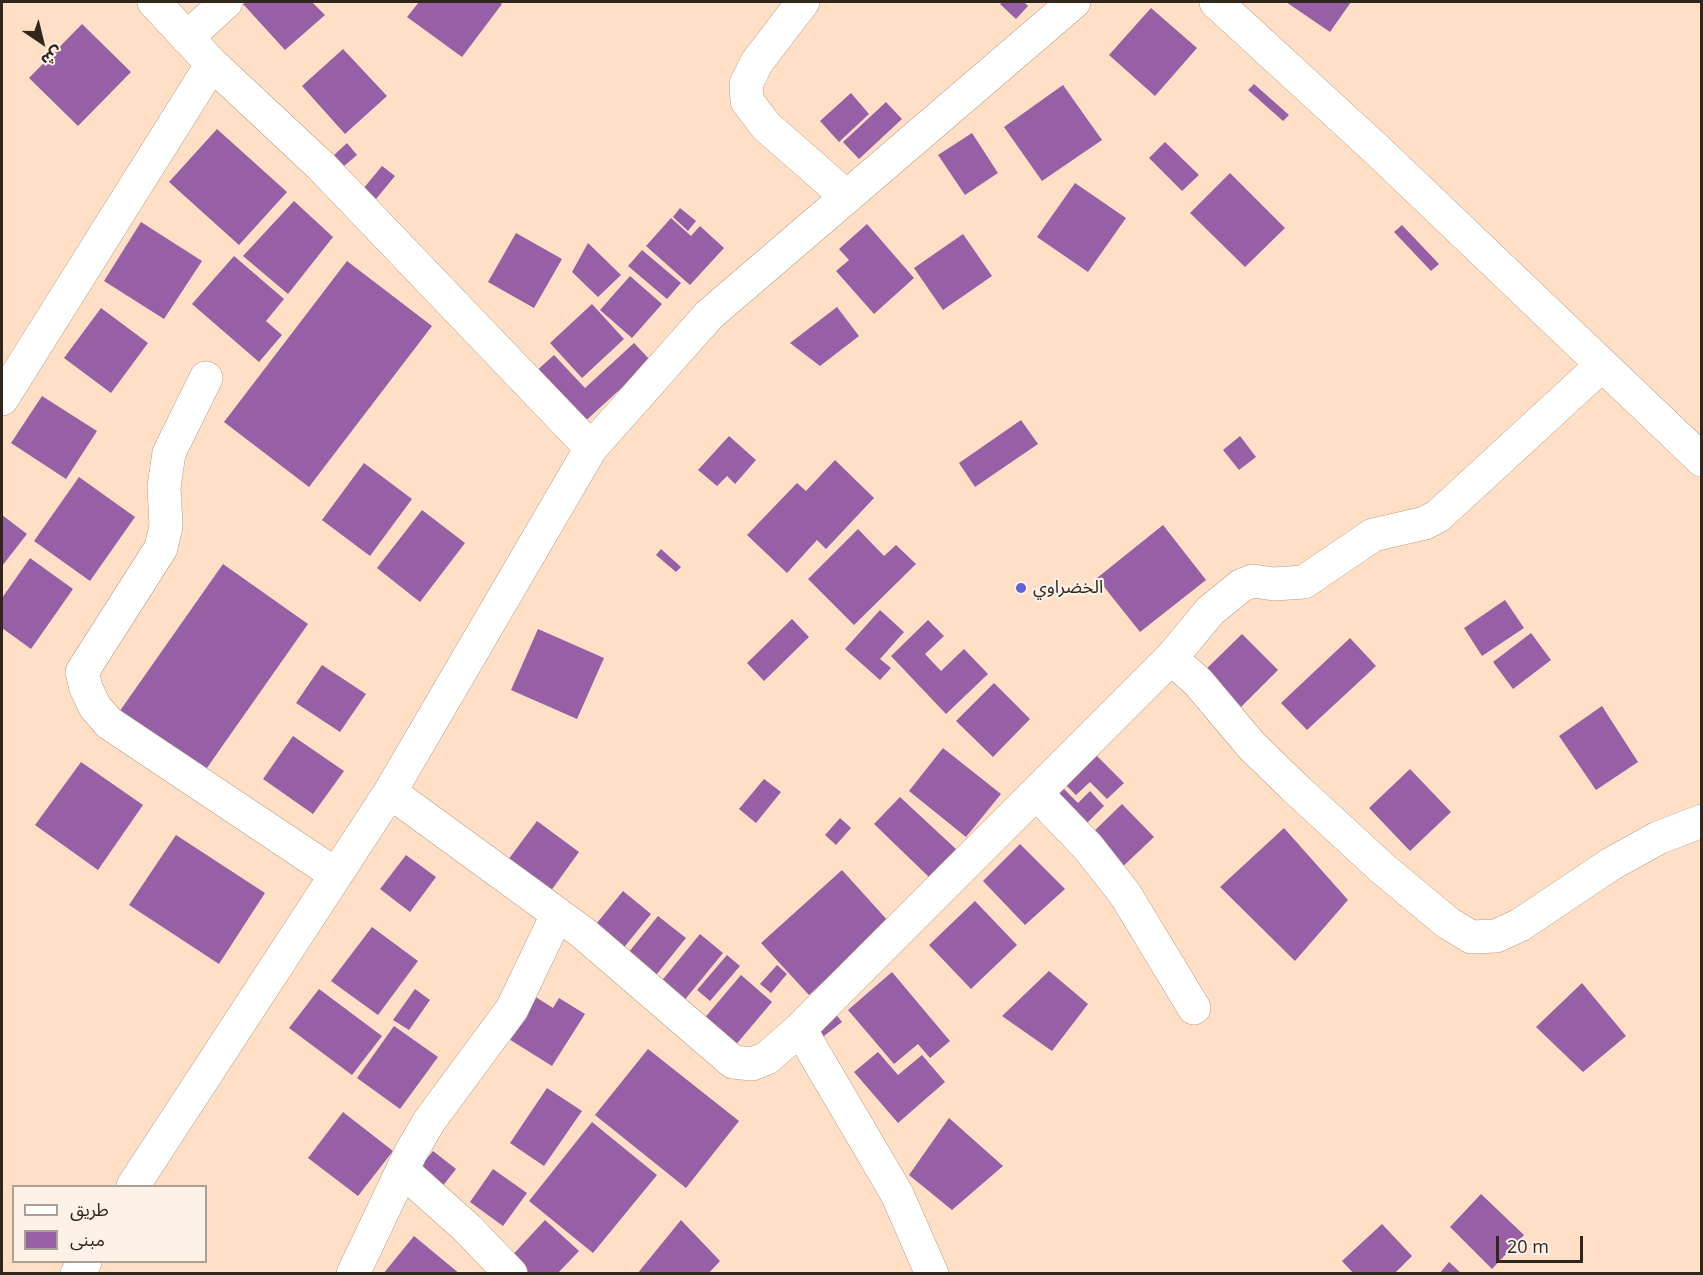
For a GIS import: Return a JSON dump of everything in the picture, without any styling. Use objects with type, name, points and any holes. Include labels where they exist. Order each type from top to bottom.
[{"type":"street","points":[[154,2],[212,64],[321,166],[591,448]]},
{"type":"street","points":[[187,38],[226,2]]},
{"type":"street","points":[[803,2],[757,62],[746,84],[747,102],[766,126],[847,197]]},
{"type":"street","points":[[135,1185],[390,792],[591,448],[709,315],[1074,2]]},
{"type":"street","points":[[1216,2],[1375,148],[1701,460]]},
{"type":"street","points":[[2,399],[212,64]]},
{"type":"street","points":[[390,792],[582,932],[733,1062],[752,1064],[767,1058],[800,1029],[1171,658],[1210,611],[1242,585],[1254,581],[1274,584],[1304,582],[1373,535],[1425,524],[1438,516],[1601,366]]},
{"type":"street","points":[[206,378],[169,453],[164,487],[166,526],[161,548],[82,672],[86,688],[95,707],[109,723],[335,874]]},
{"type":"street","points":[[1171,658],[1198,682],[1251,745],[1294,787],[1382,868],[1448,923],[1471,937],[1496,936],[1520,925],[1611,864],[1658,838],[1701,821]]},
{"type":"street","points":[[1037,794],[1088,847],[1125,894],[1194,1008]]},
{"type":"street","points":[[353,1274],[430,1120],[512,1009],[557,915]]},
{"type":"street","points":[[800,1029],[897,1194],[932,1274]]},
{"type":"street","points":[[404,1171],[467,1228],[511,1274]]},
{"type":"building","points":[[246,2],[312,2],[325,15],[285,50],[243,4]]},
{"type":"building","points":[[419,2],[499,2],[502,4],[462,57],[407,17]]},
{"type":"building","points":[[1024,2],[1028,6],[1016,19],[1000,4]]},
{"type":"building","points":[[1286,2],[1351,2],[1330,32]]},
{"type":"building","points":[[1151,8],[1197,48],[1155,96],[1109,55]]},
{"type":"building","points":[[82,24],[131,72],[78,126],[29,78]]},
{"type":"building","points":[[343,49],[387,96],[345,134],[302,86]]},
{"type":"building","points":[[1254,84],[1289,115],[1283,121],[1248,90]]},
{"type":"building","points":[[1063,85],[1102,140],[1042,181],[1004,127]]},
{"type":"building","points":[[851,93],[869,114],[839,142],[820,121]]},
{"type":"building","points":[[886,102],[902,119],[859,159],[843,142]]},
{"type":"building","points":[[217,129],[287,192],[239,245],[169,182]]},
{"type":"building","points":[[972,133],[998,173],[965,195],[938,155]]},
{"type":"building","points":[[1165,142],[1199,175],[1182,191],[1149,158]]},
{"type":"building","points":[[347,143],[357,155],[344,166],[334,155]]},
{"type":"building","points":[[382,166],[395,176],[376,199],[363,189]]},
{"type":"building","points":[[1230,173],[1285,228],[1245,267],[1190,213]]},
{"type":"building","points":[[1075,183],[1126,218],[1088,272],[1037,237]]},
{"type":"building","points":[[294,201],[333,237],[288,294],[243,256]]},
{"type":"building","points":[[680,208],[696,221],[688,231],[673,217]]},
{"type":"building","points":[[671,218],[691,236],[700,226],[724,248],[690,285],[646,246]]},
{"type":"building","points":[[141,222],[202,261],[164,319],[104,281]]},
{"type":"building","points":[[867,224],[914,278],[874,314],[836,271],[849,260],[839,249]]},
{"type":"building","points":[[1402,225],[1439,264],[1431,271],[1394,232]]},
{"type":"building","points":[[516,233],[562,259],[534,308],[488,282]]},
{"type":"building","points":[[963,234],[992,276],[943,310],[914,268]]},
{"type":"building","points":[[588,243],[621,275],[598,297],[572,272]]},
{"type":"building","points":[[642,250],[681,283],[667,299],[628,266]]},
{"type":"building","points":[[234,256],[284,299],[266,321],[282,335],[259,362],[192,304]]},
{"type":"building","points":[[347,261],[432,326],[309,487],[224,422]]},
{"type":"building","points":[[630,276],[662,304],[632,338],[600,310]]},
{"type":"building","points":[[592,304],[624,339],[582,378],[550,343]]},
{"type":"building","points":[[837,307],[859,336],[820,366],[790,343]]},
{"type":"building","points":[[101,308],[148,343],[111,393],[64,358]]},
{"type":"building","points":[[634,343],[651,361],[581,425],[533,374],[554,355],[585,388]]},
{"type":"building","points":[[42,396],[97,431],[66,479],[11,443]]},
{"type":"building","points":[[1021,420],[1038,444],[975,487],[959,463]]},
{"type":"building","points":[[729,436],[756,460],[735,484],[727,476],[717,486],[698,470]]},
{"type":"building","points":[[1240,436],[1256,457],[1239,470],[1223,450]]},
{"type":"building","points":[[835,460],[874,498],[826,549],[817,540],[787,573],[747,535],[797,483],[806,491]]},
{"type":"building","points":[[364,463],[412,499],[370,556],[322,520]]},
{"type":"building","points":[[79,477],[135,517],[90,581],[34,541]]},
{"type":"building","points":[[422,510],[465,543],[420,602],[377,568]]},
{"type":"building","points":[[2,515],[27,534],[2,566]]},
{"type":"building","points":[[1163,525],[1206,580],[1140,632],[1097,578]]},
{"type":"building","points":[[858,529],[884,556],[896,545],[916,564],[854,625],[808,579]]},
{"type":"building","points":[[661,549],[681,567],[676,572],[656,555]]},
{"type":"building","points":[[30,558],[73,589],[31,649],[2,628],[2,598]]},
{"type":"building","points":[[223,564],[308,624],[202,775],[117,715]]},
{"type":"building","points":[[1505,600],[1524,628],[1482,656],[1464,628]]},
{"type":"building","points":[[880,610],[904,632],[880,659],[891,668],[880,680],[845,649]]},
{"type":"building","points":[[792,619],[809,637],[764,681],[747,663]]},
{"type":"building","points":[[928,620],[944,636],[925,654],[941,671],[964,649],[988,674],[946,714],[891,656]]},
{"type":"building","points":[[538,629],[604,658],[577,719],[511,690]]},
{"type":"building","points":[[1531,633],[1551,660],[1513,689],[1493,662]]},
{"type":"building","points":[[1242,634],[1278,670],[1236,712],[1200,675]]},
{"type":"building","points":[[1350,638],[1376,666],[1307,730],[1281,703]]},
{"type":"building","points":[[322,665],[366,694],[340,732],[296,703]]},
{"type":"building","points":[[994,683],[1030,719],[993,757],[956,721]]},
{"type":"building","points":[[1602,706],[1638,762],[1596,790],[1559,736]]},
{"type":"building","points":[[293,736],[344,771],[313,814],[263,779]]},
{"type":"building","points":[[943,748],[1001,794],[966,837],[909,791]]},
{"type":"building","points":[[1095,754],[1124,783],[1107,799],[1090,782],[1076,795],[1065,784]]},
{"type":"building","points":[[81,762],[143,805],[98,870],[35,825]]},
{"type":"building","points":[[1410,769],[1451,812],[1410,851],[1369,808]]},
{"type":"building","points":[[764,779],[781,792],[756,823],[739,809]]},
{"type":"building","points":[[1064,789],[1078,803],[1090,791],[1104,806],[1078,832],[1049,802]]},
{"type":"building","points":[[900,797],[957,850],[930,878],[874,824]]},
{"type":"building","points":[[1122,804],[1154,837],[1117,872],[1086,839]]},
{"type":"building","points":[[840,818],[851,828],[836,845],[825,835]]},
{"type":"building","points":[[537,821],[579,852],[545,899],[502,868]]},
{"type":"building","points":[[1284,828],[1348,900],[1295,961],[1220,887]]},
{"type":"building","points":[[176,835],[265,893],[219,964],[129,905]]},
{"type":"building","points":[[1020,844],[1065,889],[1025,925],[983,881]]},
{"type":"building","points":[[406,855],[436,877],[410,912],[380,889]]},
{"type":"building","points":[[842,870],[889,922],[809,995],[761,943]]},
{"type":"building","points":[[623,891],[651,914],[617,956],[588,934]]},
{"type":"building","points":[[975,901],[1017,945],[971,989],[929,945]]},
{"type":"building","points":[[658,916],[686,938],[648,985],[620,963]]},
{"type":"building","points":[[372,927],[418,961],[378,1015],[331,981]]},
{"type":"building","points":[[700,934],[723,953],[678,1008],[655,989]]},
{"type":"building","points":[[727,955],[740,966],[710,1001],[697,990]]},
{"type":"building","points":[[777,965],[787,974],[771,993],[760,984]]},
{"type":"building","points":[[1049,971],[1088,1004],[1052,1051],[1002,1016]]},
{"type":"building","points":[[892,972],[950,1041],[930,1058],[918,1044],[894,1064],[848,1010]]},
{"type":"building","points":[[741,975],[772,1002],[728,1054],[697,1027]]},
{"type":"building","points":[[1582,983],[1626,1036],[1583,1072],[1536,1027]]},
{"type":"building","points":[[319,989],[382,1036],[352,1075],[289,1028]]},
{"type":"building","points":[[415,989],[430,1000],[409,1030],[393,1020]]},
{"type":"building","points":[[531,994],[553,1008],[559,998],[585,1014],[552,1066],[504,1036]]},
{"type":"building","points":[[831,1008],[842,1022],[815,1043]]},
{"type":"building","points":[[394,1026],[438,1057],[400,1109],[357,1078]]},
{"type":"building","points":[[648,1049],[739,1121],[686,1188],[595,1115]]},
{"type":"building","points":[[878,1052],[898,1075],[922,1055],[945,1082],[898,1123],[854,1072]]},
{"type":"building","points":[[547,1088],[582,1111],[544,1166],[510,1143]]},
{"type":"building","points":[[343,1112],[393,1151],[358,1196],[308,1158]]},
{"type":"building","points":[[949,1118],[1003,1166],[952,1210],[909,1175]]},
{"type":"building","points":[[592,1122],[657,1175],[593,1253],[529,1201]]},
{"type":"building","points":[[433,1151],[456,1169],[438,1192],[415,1173]]},
{"type":"building","points":[[493,1169],[527,1193],[503,1226],[470,1202]]},
{"type":"building","points":[[1481,1194],[1524,1235],[1492,1269],[1450,1227]]},
{"type":"building","points":[[545,1220],[579,1251],[557,1274],[521,1274],[507,1261]]},
{"type":"building","points":[[681,1220],[720,1261],[708,1274],[637,1274]]},
{"type":"building","points":[[1382,1224],[1412,1256],[1394,1274],[1354,1274],[1342,1261]]},
{"type":"building","points":[[414,1236],[460,1274],[383,1274]]},
{"type":"building","points":[[1449,1262],[1462,1274],[1439,1274]]},
{"type":"place","name":"الخضراوي","points":[[1021,588]]}]
